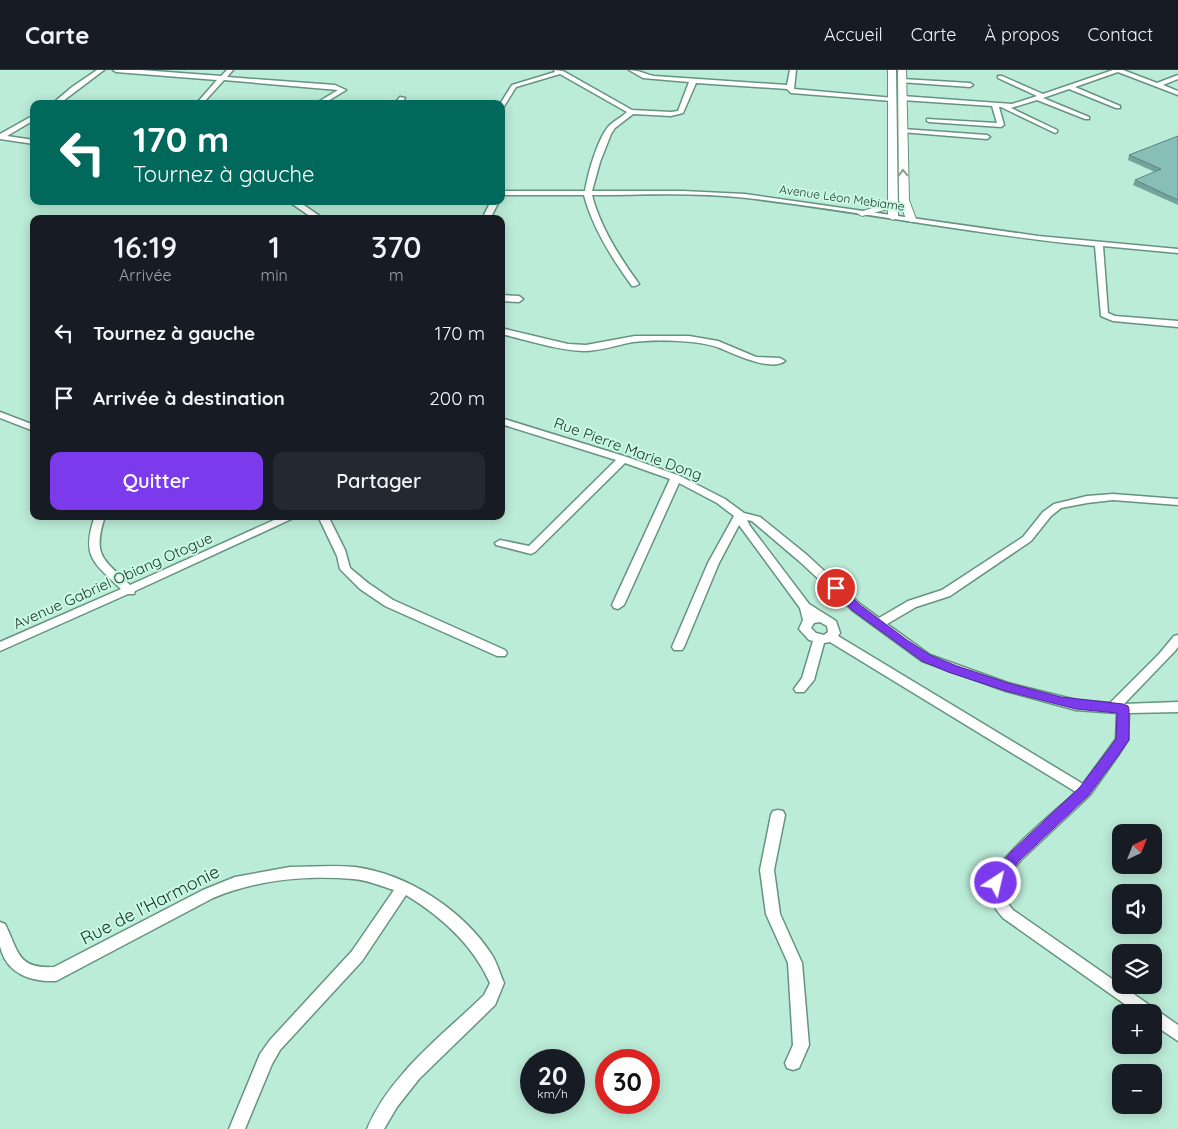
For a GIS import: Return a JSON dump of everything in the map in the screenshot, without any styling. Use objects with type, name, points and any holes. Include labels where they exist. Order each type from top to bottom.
[{"type":"main road","points":[[892,70],[893,217]]},
{"type":"main road","points":[[902,70],[904,200],[906,209],[912,219]]},
{"type":"main road","points":[[862,213],[892,205]]},
{"type":"street","points":[[60,100],[74,88],[102,70]]},
{"type":"street","points":[[116,70],[334,87],[343,90],[325,100]]},
{"type":"street","points":[[202,100],[230,70]]},
{"type":"street","points":[[632,70],[648,77],[790,88],[791,91],[799,93],[892,99]]},
{"type":"street","points":[[790,88],[793,70]]},
{"type":"street","points":[[902,98],[998,106],[1018,105],[1118,70],[1178,93]]},
{"type":"street","points":[[505,101],[514,86],[559,71],[631,112],[671,114],[681,112],[691,81],[691,71]]},
{"type":"street","points":[[1000,77],[1087,118]]},
{"type":"street","points":[[1157,85],[1178,77]]},
{"type":"street","points":[[902,81],[970,85]]},
{"type":"street","points":[[1069,87],[1118,107]]},
{"type":"street","points":[[929,120],[1001,125],[998,106]]},
{"type":"street","points":[[998,106],[1055,131]]},
{"type":"street","points":[[631,112],[609,132],[593,173],[588,192],[598,220],[627,275],[635,284]]},
{"type":"street","points":[[0,137],[30,119]]},
{"type":"street","points":[[903,131],[987,137]]},
{"type":"street","points":[[0,137],[30,141]]},
{"type":"street","name":"Avenue Léon Mebiame","points":[[505,193],[588,192],[723,195],[1099,245],[1178,251]]},
{"type":"street","points":[[298,205],[314,215]]},
{"type":"street","points":[[1099,245],[1104,314],[1113,318],[1178,324]]},
{"type":"street","points":[[505,298],[519,299]]},
{"type":"street","points":[[505,332],[568,347],[586,348],[615,342],[654,338],[697,340],[715,343],[755,360],[780,361]]},
{"type":"street","points":[[0,415],[30,426]]},
{"type":"street","name":"Rue Pierre Marie Dong","points":[[505,422],[623,459],[676,478],[721,501],[740,515]]},
{"type":"street","points":[[500,543],[531,550],[623,459]]},
{"type":"street","points":[[618,606],[676,478]]},
{"type":"street","points":[[878,624],[912,604],[946,594],[1027,539],[1036,530],[1041,520],[1056,506],[1083,500],[1124,495],[1178,502]]},
{"type":"street","points":[[740,515],[745,527],[815,620]]},
{"type":"street","points":[[740,515],[756,519],[774,532],[856,608],[926,658],[1006,687],[1061,701],[1118,708],[1178,707]]},
{"type":"street","points":[[678,648],[718,552],[740,515]]},
{"type":"street","points":[[99,520],[92,538],[92,549],[97,559],[130,591]]},
{"type":"street","name":"Avenue Gabriel Obiang Otogue","points":[[0,647],[130,591],[284,520]]},
{"type":"street","points":[[325,520],[346,559],[345,569],[364,586],[389,603],[502,654]]},
{"type":"street","points":[[800,689],[808,680],[825,638],[834,633],[832,624],[815,620],[806,624],[805,629],[813,637],[825,638],[1085,791]]},
{"type":"street","points":[[1137,1004],[1008,914],[999,903],[996,883],[1000,874],[1016,856],[1085,791],[1122,740],[1118,708],[1145,674],[1166,655],[1178,639]]},
{"type":"street","points":[[778,815],[767,870],[773,914],[794,963],[801,1045],[793,1063]]},
{"type":"street","name":"Rue de l'Harmonie","points":[[0,928],[22,970],[38,976],[56,974],[208,894],[235,883],[290,874],[354,873],[404,887],[426,900],[463,930],[487,960],[497,983],[490,1000],[413,1074],[391,1102],[374,1129]]},
{"type":"street","points":[[237,1129],[266,1059],[275,1045],[357,956],[404,887]]},
{"type":"street","points":[[1162,1022],[1178,1034]]},
{"type":"building","points":[[1178,136],[1178,200],[1135,180],[1161,169],[1129,155]]},
{"type":"route","points":[[836,588],[856,608],[903,643],[926,658],[952,669],[1006,687],[1061,701],[1123,709],[1122,740],[1113,754],[1085,791],[1016,856],[1000,874],[996,883]]}]
